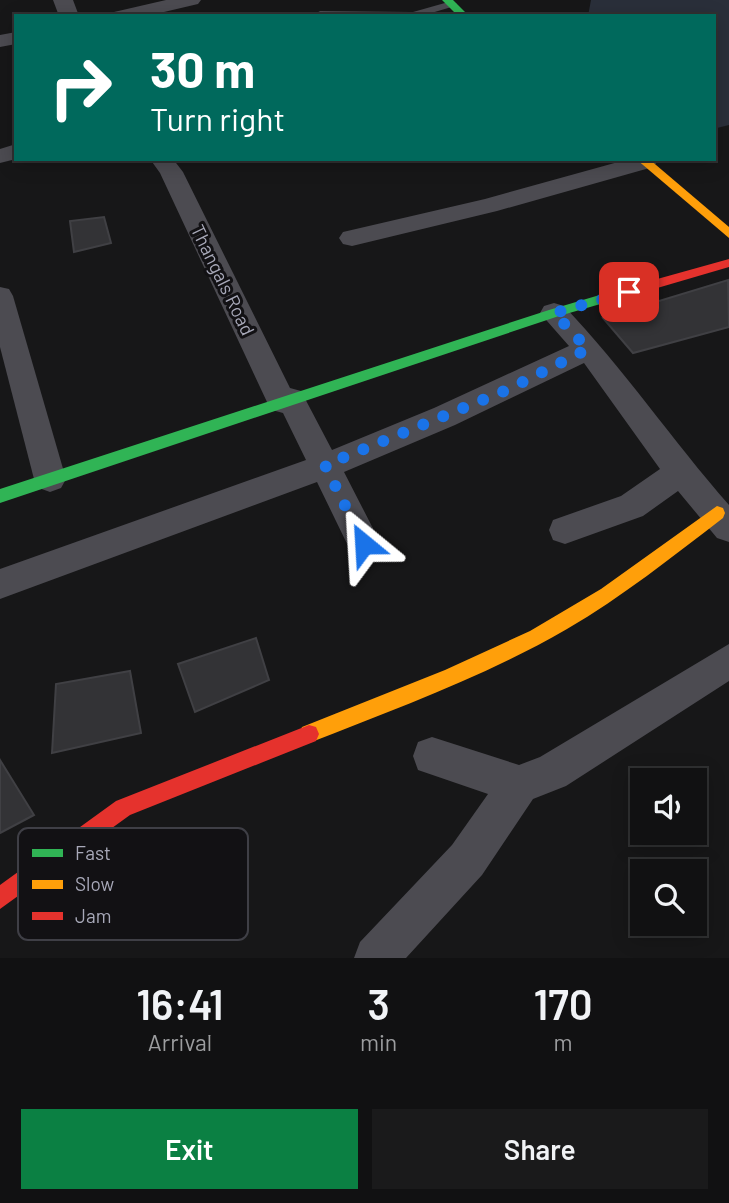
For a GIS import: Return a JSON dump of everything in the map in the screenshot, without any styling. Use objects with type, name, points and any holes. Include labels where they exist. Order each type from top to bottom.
[{"type":"street","points":[[130,14],[191,0]]},
{"type":"street","name":"Thangals Road","points":[[162,161],[286,400],[325,465],[364,544]]},
{"type":"street","points":[[352,238],[488,206],[644,161],[729,234]]},
{"type":"street","points":[[0,496],[554,313],[729,263]]},
{"type":"street","points":[[0,296],[50,479]]},
{"type":"street","points":[[95,828],[122,808],[417,691],[538,636],[723,521],[681,471],[588,349],[554,313]]},
{"type":"street","points":[[0,584],[203,513],[325,465],[509,389],[588,349]]},
{"type":"street","points":[[565,530],[632,506],[681,471]]},
{"type":"street","points":[[376,958],[467,860],[519,785],[552,772],[729,661]]},
{"type":"street","points":[[432,756],[519,785]]},
{"type":"street","points":[[0,898],[18,885]]},
{"type":"lane","points":[[418,14],[454,7]]},
{"type":"shaded area","points":[[591,0],[729,0],[729,125],[716,127],[716,14],[588,14]]},
{"type":"building","points":[[104,217],[111,243],[74,252],[70,221]]},
{"type":"building","points":[[728,280],[729,327],[633,353],[603,318]]},
{"type":"building","points":[[256,638],[269,680],[195,712],[178,664]]},
{"type":"building","points":[[130,671],[141,733],[52,753],[56,684]]},
{"type":"building","points":[[0,760],[34,815],[0,833]]},
{"type":"traffic: fast","points":[[447,0],[462,14]]},
{"type":"traffic: fast","points":[[0,496],[554,313],[630,291]]},
{"type":"traffic: slow","points":[[644,161],[729,234]]},
{"type":"traffic: slow","points":[[309,734],[452,676],[536,637],[584,610],[630,579],[717,513]]},
{"type":"traffic: jam","points":[[630,291],[729,263]]},
{"type":"traffic: jam","points":[[96,828],[123,808],[309,734]]},
{"type":"traffic: jam","points":[[0,898],[18,885]]},
{"type":"route","points":[[364,544],[325,465],[509,389],[588,349],[554,313],[629,292]]}]
